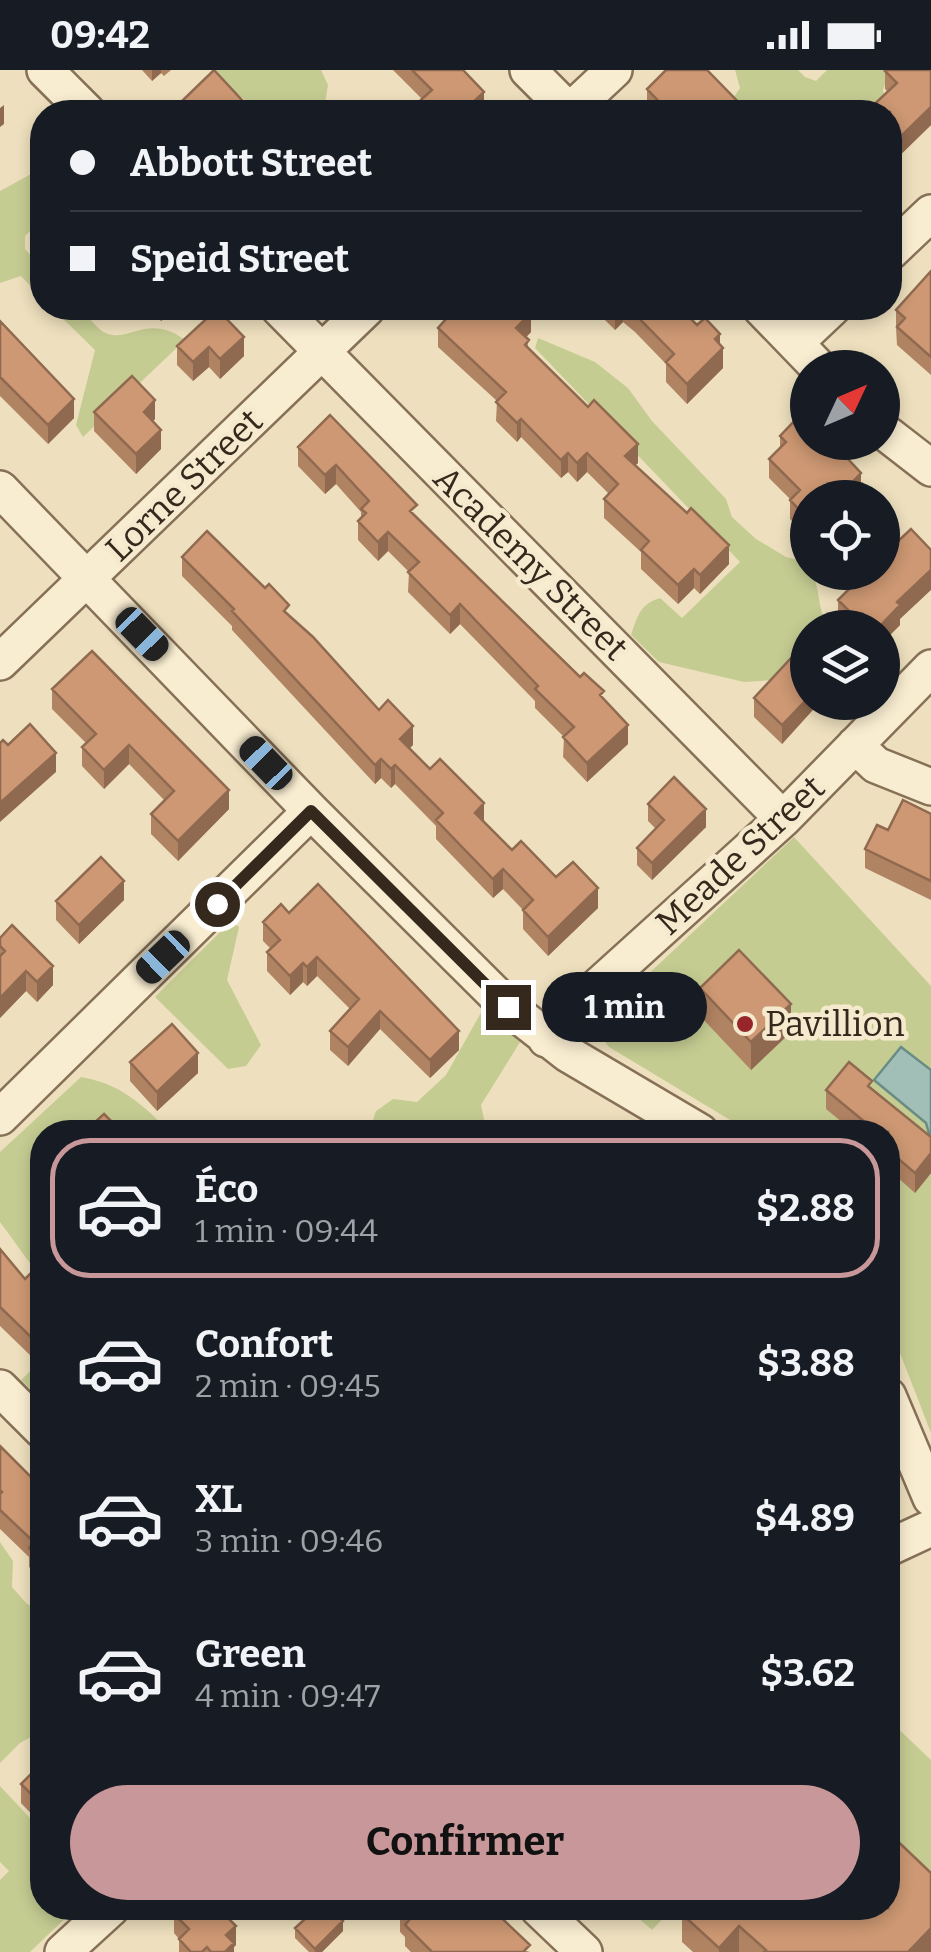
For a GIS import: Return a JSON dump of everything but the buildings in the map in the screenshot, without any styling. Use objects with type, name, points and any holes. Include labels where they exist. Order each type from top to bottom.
[{"type":"street","points":[[45,70],[74,100]]},
{"type":"street","points":[[528,70],[558,100]]},
{"type":"street","points":[[583,100],[614,70]]},
{"type":"street","points":[[902,241],[931,213]]},
{"type":"street","name":"Academy Street","points":[[291,320],[783,819]]},
{"type":"street","name":"Lorne Street","points":[[0,662],[355,320]]},
{"type":"street","points":[[773,320],[802,350]]},
{"type":"street","points":[[810,350],[826,320]]},
{"type":"street","points":[[900,446],[931,468]]},
{"type":"street","points":[[0,489],[311,811],[508,1007],[546,1039],[680,1120]]},
{"type":"street","name":"Meade Street","points":[[546,1039],[585,998],[783,819],[931,668]]},
{"type":"street","points":[[855,745],[876,765],[931,787]]},
{"type":"street","points":[[0,1117],[311,811]]},
{"type":"street","points":[[0,1388],[30,1418]]},
{"type":"street","points":[[900,1424],[931,1498]]},
{"type":"street","points":[[900,1542],[931,1528]]},
{"type":"street","points":[[63,1952],[98,1920]]},
{"type":"street","points":[[551,1920],[584,1952]]},
{"type":"green space","points":[[216,70],[321,70],[328,85],[326,100],[246,100]]},
{"type":"green space","points":[[735,70],[798,70],[816,81],[827,70],[890,70],[883,90],[885,100],[732,100],[740,88]]},
{"type":"green space","points":[[30,175],[30,231],[25,236],[25,249],[30,255],[30,285],[21,276],[0,283],[0,191]]},
{"type":"green space","points":[[64,320],[91,320],[111,335],[159,329],[185,340],[83,437],[76,425],[95,350]]},
{"type":"green space","points":[[538,338],[595,362],[628,388],[652,421],[726,499],[732,517],[756,539],[790,558],[790,590],[817,590],[822,610],[790,610],[790,679],[744,682],[659,662],[631,635],[648,604],[660,598],[682,618],[740,562],[535,348]]},
{"type":"green space","points":[[794,837],[931,986],[931,1433],[900,1353],[900,1120],[730,1120],[609,1047],[600,1030],[607,1013]]},
{"type":"green space","points":[[231,921],[239,927],[227,980],[261,1045],[246,1066],[228,1069],[155,997]]},
{"type":"green space","points":[[483,1009],[520,1042],[481,1105],[484,1120],[373,1120],[376,1111],[393,1099],[417,1102],[446,1075]]},
{"type":"green space","points":[[81,1077],[130,1097],[157,1120],[35,1120]]},
{"type":"green space","points":[[30,1124],[30,1263],[0,1222],[0,1152]]},
{"type":"green space","points":[[30,1371],[30,1389],[21,1380]]},
{"type":"green space","points":[[0,1542],[13,1561],[12,1587],[30,1605],[30,1738],[0,1763]]},
{"type":"green space","points":[[900,1730],[931,1760],[931,1900],[900,1871]]},
{"type":"green space","points":[[0,1786],[30,1818],[30,1920],[63,1920],[30,1952],[0,1952],[0,1880],[9,1871],[0,1862]]},
{"type":"green space","points":[[641,1920],[662,1920],[652,1930]]},
{"type":"water","points":[[901,1047],[931,1070],[931,1141],[926,1123],[874,1080]]},
{"type":"place","name":"Pavillion","points":[[745,1024]]},
{"type":"route","points":[[217,904],[311,811],[508,1007]]}]
